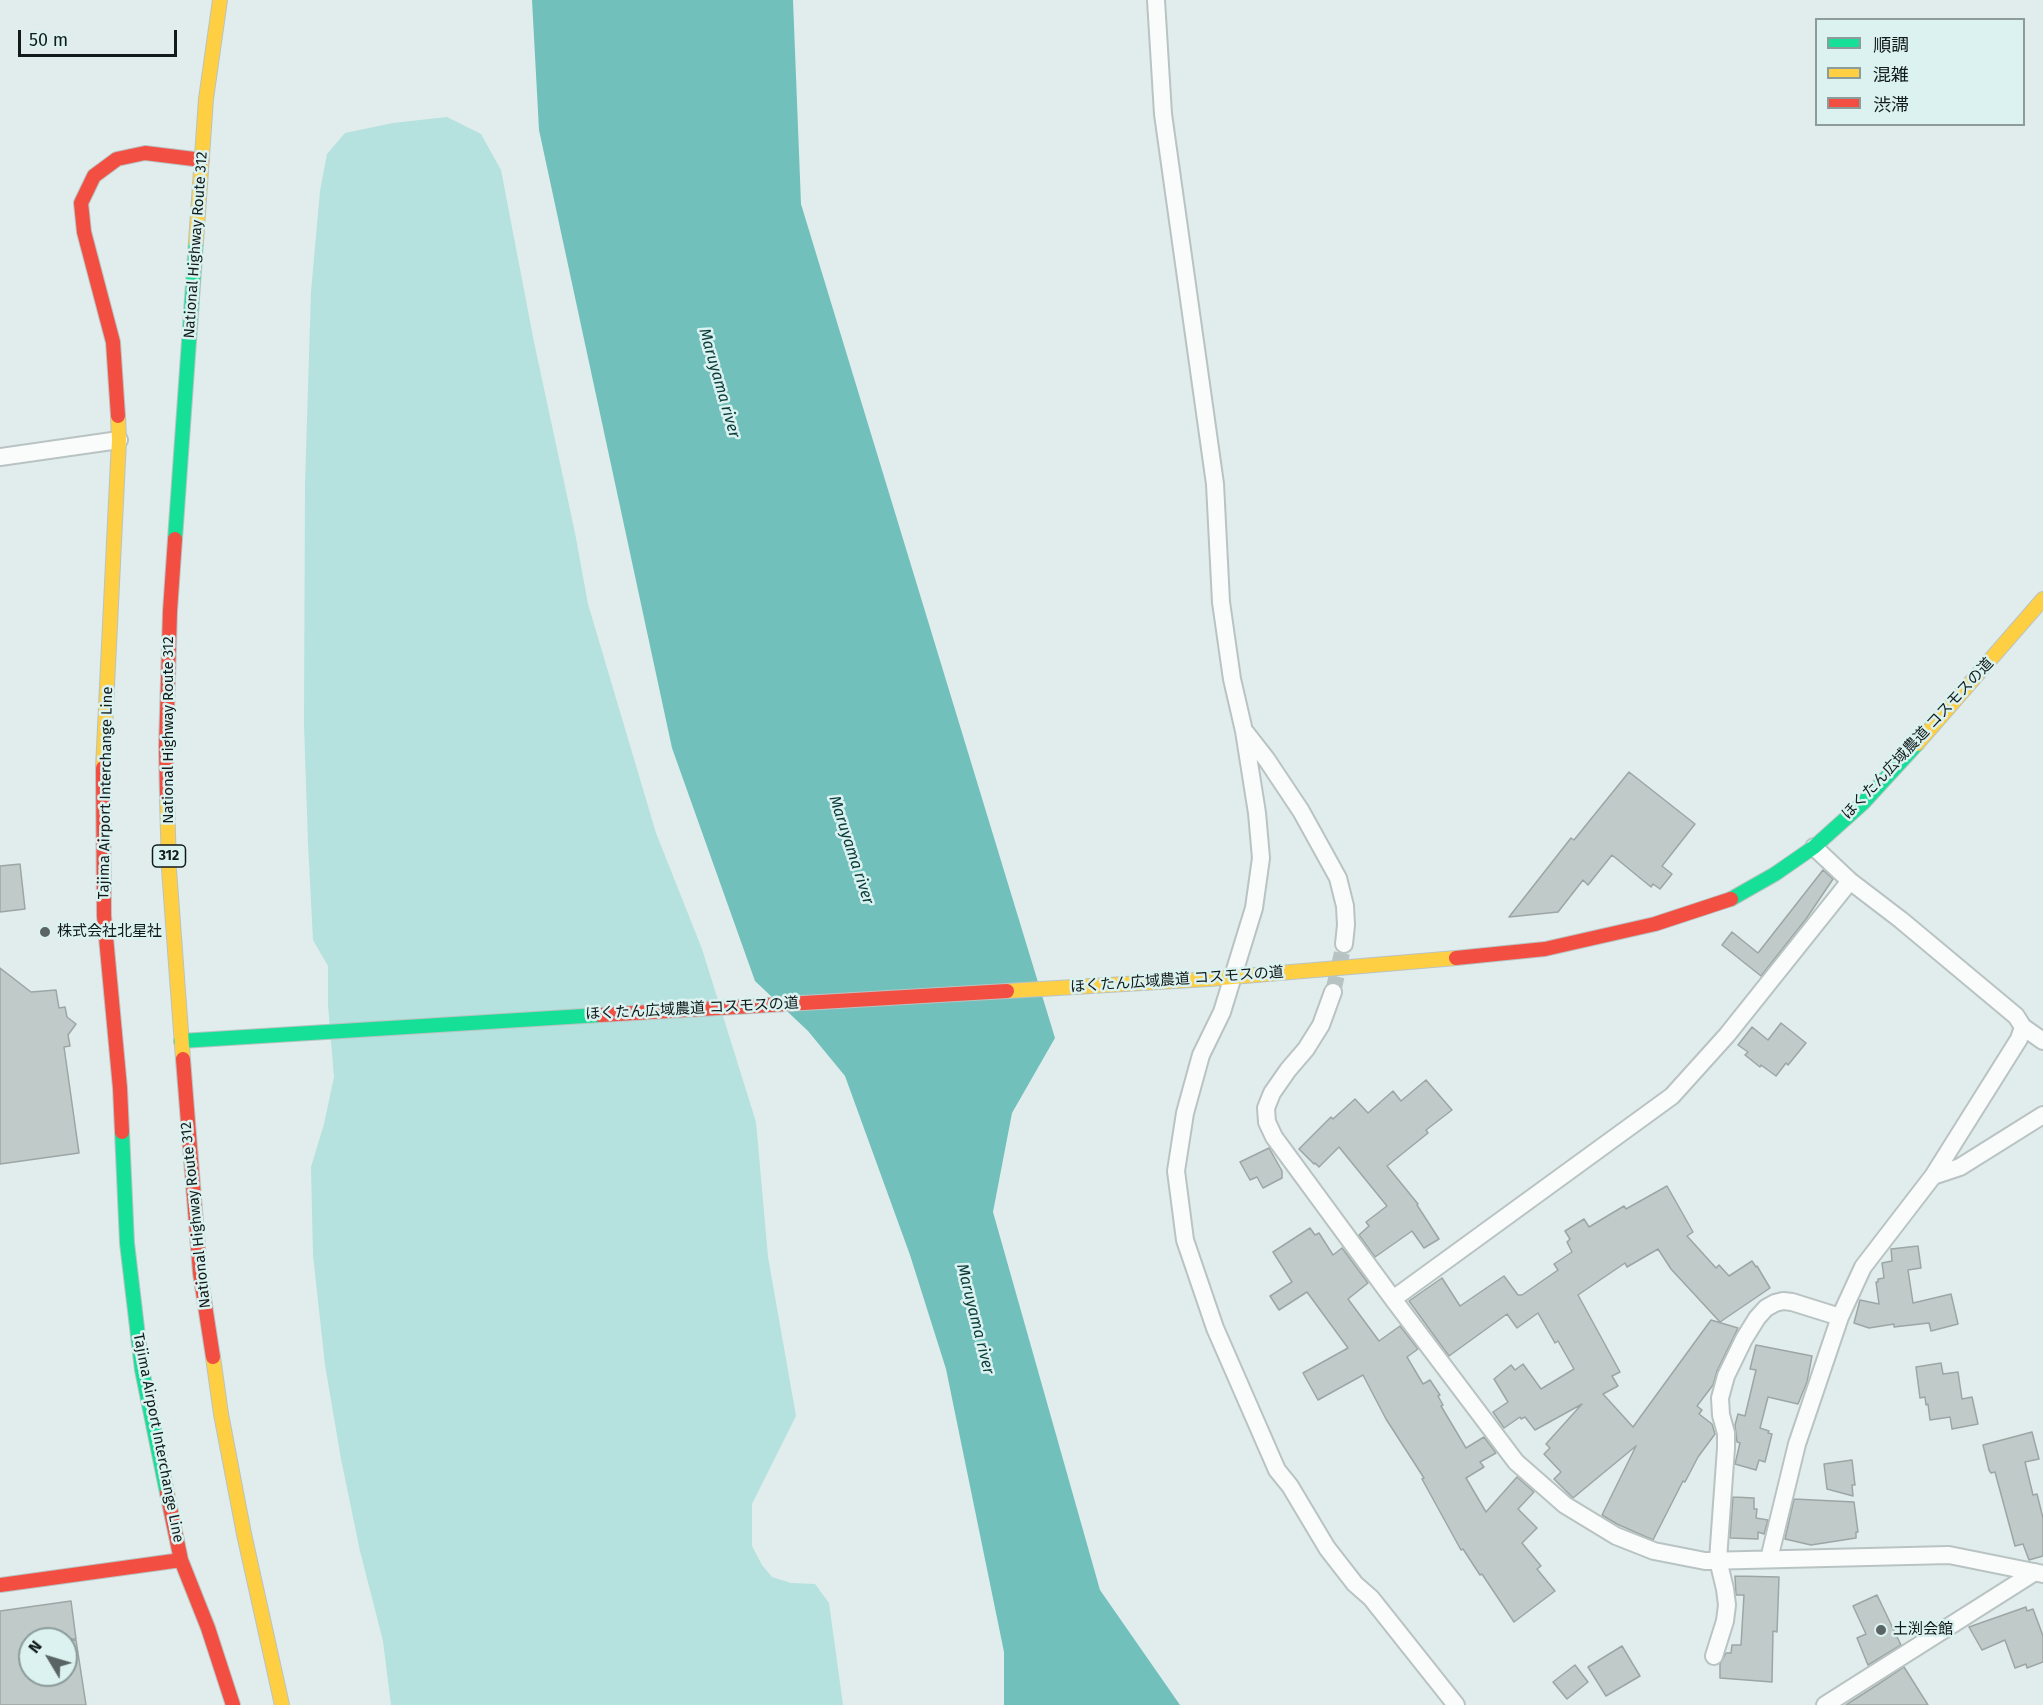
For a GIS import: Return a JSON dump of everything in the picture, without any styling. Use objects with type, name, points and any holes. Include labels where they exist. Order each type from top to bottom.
[{"type":"main road","name":"National Highway Route 312","points":[[220,0],[206,99],[170,611],[166,747],[169,869],[200,1273],[220,1414],[282,1705]]},
{"type":"main road","name":"Tajima Airport Interchange Line","points":[[0,1585],[181,1560],[142,1370],[127,1243],[120,1088],[105,916],[103,767],[119,440],[113,342],[84,232],[81,203],[94,176],[117,159],[145,153],[202,160]]},
{"type":"main road","name":"ほくたん広域農道 コスモスの道","points":[[181,1041],[1209,979],[1545,949],[1656,924],[1738,896],[1814,847],[1863,803],[1921,740],[2043,599]]},
{"type":"main road","points":[[181,1560],[208,1628],[233,1705]]},
{"type":"street","points":[[1156,0],[1163,114],[1215,484],[1221,602],[1232,679],[1244,731],[1257,813],[1261,858],[1254,908],[1222,1012],[1202,1055],[1185,1113],[1176,1171],[1185,1240],[1212,1321],[1277,1470],[1290,1486],[1327,1548],[1355,1584],[1371,1598],[1456,1705]]},
{"type":"street","points":[[0,457],[119,440]]},
{"type":"street","points":[[1244,731],[1267,760],[1301,811],[1338,878],[1345,906],[1344,944]]},
{"type":"street","points":[[1814,847],[1850,881],[1901,920],[2016,1016],[2023,1027],[2043,1041]]},
{"type":"street","points":[[1393,1299],[1672,1096],[1727,1035],[1850,881]]},
{"type":"street","points":[[1333,992],[1316,1033],[1272,1093],[1266,1108],[1267,1122],[1274,1137],[1516,1462],[1565,1505],[1616,1536],[1654,1551],[1705,1561],[1949,1555],[2039,1573]]},
{"type":"street","points":[[1769,1558],[1797,1444],[1840,1317],[1863,1267],[1933,1176],[2019,1039],[2023,1027]]},
{"type":"street","points":[[1933,1176],[1960,1167],[2043,1115]]},
{"type":"street","points":[[1714,1656],[1725,1621],[1727,1605],[1718,1560],[1726,1441],[1720,1398],[1726,1376],[1756,1318],[1766,1308],[1783,1301],[1792,1302],[1840,1317]]},
{"type":"street","points":[[1825,1705],[2039,1573]]},
{"type":"shaded area","points":[[447,117],[481,134],[501,170],[588,604],[656,833],[702,949],[756,1122],[768,1257],[796,1416],[752,1504],[752,1546],[762,1565],[772,1577],[791,1583],[815,1584],[829,1603],[843,1705],[391,1705],[383,1641],[360,1551],[341,1459],[325,1365],[313,1255],[311,1167],[324,1124],[334,1077],[328,1005],[328,966],[313,940],[304,725],[305,484],[311,292],[320,191],[327,154],[345,133],[393,123]]},
{"type":"water","name":"Maruyama river","points":[[532,0],[793,0],[801,204],[1055,1038],[1012,1113],[993,1212],[1100,1590],[1180,1705],[1004,1705],[1004,1652],[946,1369],[910,1255],[845,1076],[808,1031],[755,981],[672,748],[539,130]]},
{"type":"building","points":[[1629,772],[1695,824],[1662,866],[1672,874],[1660,889],[1653,884],[1651,887],[1612,855],[1588,885],[1583,880],[1558,912],[1509,917],[1571,838],[1574,840]]},
{"type":"building","points":[[20,864],[25,909],[0,912],[0,866]]},
{"type":"building","points":[[1823,870],[1833,879],[1806,919],[1761,976],[1722,945],[1732,932],[1758,953]]},
{"type":"building","points":[[0,968],[31,992],[56,990],[59,1008],[65,1007],[67,1017],[76,1024],[68,1035],[70,1046],[64,1047],[79,1153],[0,1164]]},
{"type":"building","points":[[1781,1023],[1806,1043],[1776,1076],[1745,1055],[1748,1052],[1738,1045],[1752,1027],[1768,1040]]},
{"type":"building","points":[[1426,1080],[1452,1110],[1426,1130],[1428,1133],[1387,1166],[1418,1204],[1439,1239],[1424,1248],[1412,1231],[1375,1257],[1359,1235],[1369,1226],[1366,1222],[1387,1206],[1339,1147],[1319,1167],[1299,1149],[1331,1117],[1333,1119],[1355,1099],[1368,1113],[1393,1091],[1401,1101]]},
{"type":"building","points":[[1269,1148],[1282,1171],[1282,1178],[1263,1188],[1257,1177],[1250,1180],[1240,1162]]},
{"type":"building","points":[[1667,1186],[1693,1232],[1687,1236],[1716,1268],[1719,1265],[1729,1276],[1752,1261],[1770,1288],[1720,1322],[1671,1269],[1658,1249],[1627,1267],[1625,1263],[1578,1295],[1620,1372],[1612,1376],[1618,1386],[1603,1394],[1633,1427],[1711,1320],[1738,1328],[1717,1371],[1713,1385],[1697,1406],[1702,1410],[1699,1414],[1712,1424],[1715,1434],[1698,1457],[1685,1482],[1683,1481],[1653,1540],[1602,1515],[1636,1446],[1573,1498],[1554,1479],[1561,1472],[1544,1454],[1550,1448],[1546,1444],[1582,1404],[1535,1430],[1525,1417],[1521,1419],[1520,1417],[1504,1428],[1493,1412],[1508,1402],[1494,1379],[1511,1365],[1515,1370],[1523,1364],[1541,1389],[1574,1369],[1558,1341],[1555,1343],[1538,1313],[1517,1328],[1507,1314],[1449,1356],[1409,1301],[1442,1278],[1460,1306],[1504,1276],[1518,1295],[1522,1295],[1558,1270],[1554,1264],[1572,1252],[1567,1242],[1570,1239],[1565,1231],[1584,1219],[1589,1227],[1624,1206],[1626,1209]]},
{"type":"building","points":[[1310,1228],[1315,1235],[1319,1233],[1333,1255],[1342,1248],[1368,1283],[1348,1299],[1379,1341],[1400,1326],[1418,1349],[1407,1357],[1423,1384],[1430,1380],[1440,1395],[1438,1396],[1443,1405],[1441,1406],[1466,1448],[1484,1437],[1496,1453],[1480,1462],[1484,1467],[1466,1478],[1486,1512],[1517,1477],[1534,1492],[1518,1509],[1537,1528],[1522,1543],[1541,1566],[1537,1569],[1555,1591],[1514,1622],[1482,1574],[1480,1575],[1463,1549],[1461,1550],[1422,1479],[1424,1478],[1386,1419],[1363,1375],[1318,1400],[1303,1373],[1348,1348],[1307,1292],[1279,1310],[1270,1296],[1292,1282],[1273,1252]]},
{"type":"building","points":[[1918,1246],[1921,1268],[1908,1270],[1913,1303],[1951,1294],[1958,1324],[1931,1331],[1929,1323],[1894,1327],[1894,1324],[1869,1328],[1854,1323],[1860,1300],[1879,1304],[1876,1282],[1884,1278],[1882,1263],[1892,1261],[1891,1249]]},
{"type":"building","points":[[1756,1345],[1812,1356],[1807,1382],[1798,1404],[1768,1397],[1760,1428],[1772,1434],[1765,1462],[1759,1460],[1756,1470],[1735,1464],[1740,1443],[1737,1442],[1735,1425],[1738,1414],[1745,1416],[1756,1370],[1750,1369]]},
{"type":"building","points":[[1941,1363],[1943,1374],[1958,1372],[1962,1399],[1972,1397],[1978,1424],[1952,1429],[1950,1417],[1930,1420],[1925,1397],[1920,1398],[1916,1367]]},
{"type":"building","points":[[2032,1432],[2039,1459],[2025,1462],[2033,1495],[2037,1494],[2043,1518],[2043,1556],[2029,1560],[2023,1544],[2015,1546],[1995,1472],[1991,1473],[1989,1470],[1983,1445]]},
{"type":"building","points":[[1852,1460],[1855,1485],[1852,1485],[1853,1496],[1827,1489],[1824,1464]]},
{"type":"building","points":[[1733,1497],[1754,1498],[1754,1509],[1757,1509],[1756,1518],[1768,1520],[1764,1534],[1758,1532],[1758,1539],[1730,1538]]},
{"type":"building","points":[[1794,1499],[1854,1502],[1858,1532],[1856,1532],[1856,1538],[1811,1545],[1785,1539]]},
{"type":"building","points":[[1735,1576],[1779,1577],[1777,1632],[1773,1631],[1772,1682],[1720,1678],[1720,1664],[1726,1653],[1731,1653],[1732,1645],[1741,1645],[1744,1595],[1736,1595]]},
{"type":"building","name":"土渕会館","points":[[1877,1595],[1901,1645],[1868,1665],[1857,1638],[1866,1634],[1853,1606]]},
{"type":"building","points":[[71,1601],[74,1627],[18,1627],[18,1687],[78,1687],[78,1653],[86,1705],[0,1705],[0,1611]]},
{"type":"building","points":[[2026,1607],[2027,1611],[2033,1609],[2043,1636],[2043,1662],[2027,1668],[2026,1664],[2015,1668],[2005,1640],[1982,1650],[1969,1627]]},
{"type":"building","points":[[1622,1646],[1640,1676],[1606,1696],[1588,1667]]},
{"type":"building","points":[[1575,1665],[1588,1682],[1567,1699],[1553,1682]]},
{"type":"building","points":[[1904,1667],[1928,1705],[1846,1705],[1877,1685]]},
{"type":"tunnel","points":[[1333,992],[1344,944]]},
{"type":"traffic: fast","points":[[175,539],[196,242]]},
{"type":"traffic: fast","points":[[1731,899],[1775,874],[1814,847],[1863,803],[1917,744]]},
{"type":"traffic: fast","points":[[181,1041],[600,1015]]},
{"type":"traffic: fast","points":[[122,1132],[127,1243],[142,1370],[167,1493]]},
{"type":"traffic: slow","points":[[196,242],[206,99],[220,0]]},
{"type":"traffic: slow","points":[[103,768],[119,440],[118,416]]},
{"type":"traffic: slow","points":[[1917,744],[2043,599]]},
{"type":"traffic: slow","points":[[167,797],[169,869],[183,1059]]},
{"type":"traffic: slow","points":[[1007,991],[1209,979],[1456,958]]},
{"type":"traffic: slow","points":[[213,1357],[221,1414],[244,1534],[282,1705]]},
{"type":"traffic: jam","points":[[118,416],[113,342],[84,232],[81,203],[94,176],[117,159],[145,153],[202,160]]},
{"type":"traffic: jam","points":[[167,797],[166,747],[170,611],[175,539]]},
{"type":"traffic: jam","points":[[103,768],[104,916],[122,1132]]},
{"type":"traffic: jam","points":[[1456,958],[1545,949],[1655,924],[1731,899]]},
{"type":"traffic: jam","points":[[600,1015],[1007,991]]},
{"type":"traffic: jam","points":[[183,1059],[200,1273],[213,1357]]},
{"type":"traffic: jam","points":[[167,1493],[181,1560],[208,1628],[233,1705]]},
{"type":"traffic: jam","points":[[0,1585],[181,1560]]},
{"type":"place","name":"株式会社北星社","points":[[45,932]]},
{"type":"place","name":"土渕会館","points":[[1881,1630]]}]
